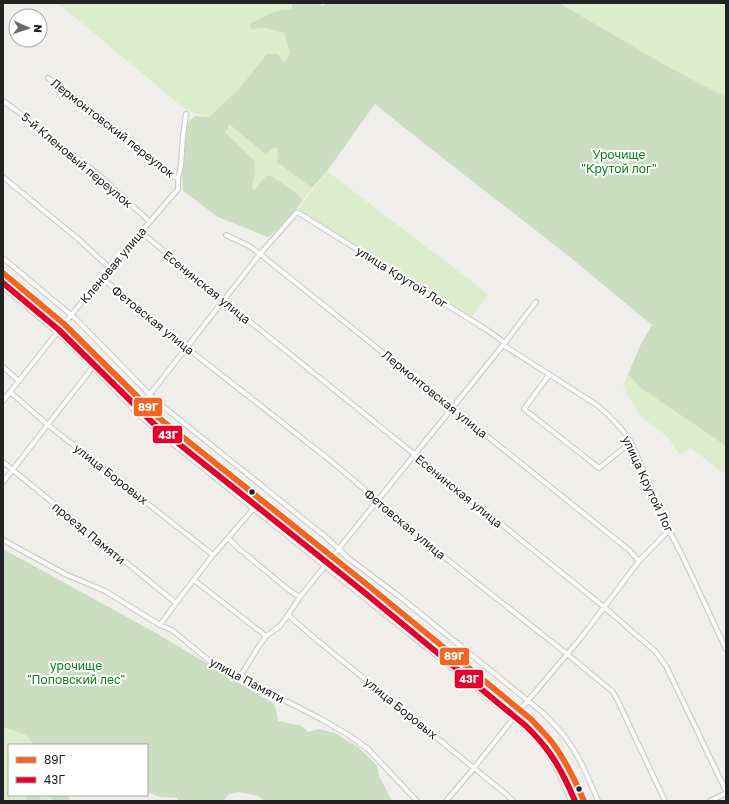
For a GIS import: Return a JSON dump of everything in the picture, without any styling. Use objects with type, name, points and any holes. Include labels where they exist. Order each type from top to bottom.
[{"type":"main road","points":[[3,273],[64,324],[159,418],[532,720],[551,741],[568,768],[584,801]]},
{"type":"street","name":"Лермонтовский переулок","points":[[48,78],[80,101],[178,179]]},
{"type":"street","name":"5-й Кленовый переулок","points":[[3,100],[53,141],[98,174],[150,222]]},
{"type":"street","name":"Кленовая улица","points":[[3,401],[71,315],[111,270],[178,189],[186,114]]},
{"type":"street","points":[[3,177],[77,238],[111,270]]},
{"type":"street","name":"улица Крутой Лог","points":[[260,254],[297,212],[487,330],[504,344],[607,414],[625,433],[631,442],[669,530],[726,649]]},
{"type":"street","name":"Есенинская улица","points":[[141,232],[223,300],[604,607],[656,652],[662,658],[726,792]]},
{"type":"street","name":"Лермонтовская улица","points":[[226,235],[249,246],[260,254],[628,550],[639,561]]},
{"type":"street","points":[[143,403],[260,254]]},
{"type":"street","points":[[3,258],[71,315],[150,395],[189,428],[322,534],[348,558],[400,596],[529,700],[555,724],[566,738],[584,769],[598,801]]},
{"type":"street","name":"Фетовская улица","points":[[103,279],[187,348],[330,461],[443,556],[612,691],[665,801]]},
{"type":"street","points":[[3,287],[58,333],[94,366],[140,416],[172,444],[528,730],[542,746],[555,766],[571,801]]},
{"type":"street","points":[[241,675],[266,636],[280,626],[300,597],[504,344],[536,302]]},
{"type":"street","points":[[3,482],[99,359]]},
{"type":"street","points":[[3,367],[19,381]]},
{"type":"street","points":[[549,375],[524,409],[599,468],[631,442]]},
{"type":"street","name":"улица Боровых","points":[[10,392],[48,425],[213,555]]},
{"type":"street","name":"проезд Памяти","points":[[3,462],[176,603]]},
{"type":"street","points":[[160,625],[213,555],[261,500]]},
{"type":"street","points":[[446,801],[567,654],[639,561],[669,530]]},
{"type":"street","points":[[228,538],[290,591],[300,597]]},
{"type":"street","name":"улица Памяти","points":[[3,540],[65,574],[106,591],[160,625],[172,630],[212,663],[225,671],[241,675],[284,700],[321,718],[347,734],[368,749],[417,801]]},
{"type":"street","points":[[194,580],[266,636]]},
{"type":"street","name":"улица Боровых","points":[[288,615],[513,801]]},
{"type":"street","points":[[710,801],[726,792]]},
{"type":"green space","points":[[58,3],[292,3],[292,9],[276,11],[251,29],[265,28],[284,33],[290,53],[284,64],[239,89],[209,117],[186,110]]},
{"type":"green space","name":"Урочище \"Крутой лог\"","points":[[292,3],[319,3],[323,6],[326,3],[559,3],[672,69],[726,97],[726,446],[641,388],[628,374],[641,344],[652,325],[566,254],[375,104],[327,171],[312,188],[277,162],[278,148],[273,148],[265,154],[229,124],[228,129],[225,132],[254,161],[255,173],[252,186],[254,191],[266,176],[271,176],[297,193],[303,200],[287,220],[268,237],[218,217],[183,191],[182,173],[188,122],[195,116],[209,117],[239,89],[267,54],[278,54],[284,63],[290,53],[284,33],[265,28],[251,29],[249,24],[276,11],[292,9]]},
{"type":"green space","points":[[559,3],[726,3],[726,97],[672,69]]},
{"type":"green space","points":[[229,124],[264,154],[273,148],[278,148],[278,162],[312,188],[303,200],[297,193],[260,185],[254,191],[252,186],[255,173],[225,132],[228,129]]},
{"type":"green space","points":[[327,171],[488,294],[471,318],[297,211]]},
{"type":"green space","points":[[628,374],[641,388],[726,446],[726,475],[691,448],[679,454],[668,437],[640,416],[623,387]]},
{"type":"green space","name":"урочище \"Поповский лес\"","points":[[3,549],[156,633],[274,704],[278,721],[302,726],[308,732],[318,729],[335,733],[358,747],[377,765],[379,776],[392,801],[265,801],[258,796],[239,792],[229,794],[223,801],[178,801],[177,798],[160,797],[148,792],[148,744],[33,744],[26,735],[3,727]]},
{"type":"green space","points":[[3,727],[26,735],[33,744],[8,744],[8,796],[28,796],[25,801],[3,801]]},
{"type":"green space","points":[[40,796],[50,796],[55,801],[42,801]]},
{"type":"green space","points":[[40,796],[42,801],[25,801],[27,797]]},
{"type":"green space","points":[[68,796],[69,801],[55,801],[49,797]]},
{"type":"transit line","name":"89Г","points":[[3,273],[64,324],[159,418],[370,587],[532,720],[551,741],[561,755],[584,801]]},
{"type":"transit line","name":"43Г","points":[[3,283],[59,330],[154,424],[365,593],[526,726],[550,753],[575,801]]}]
